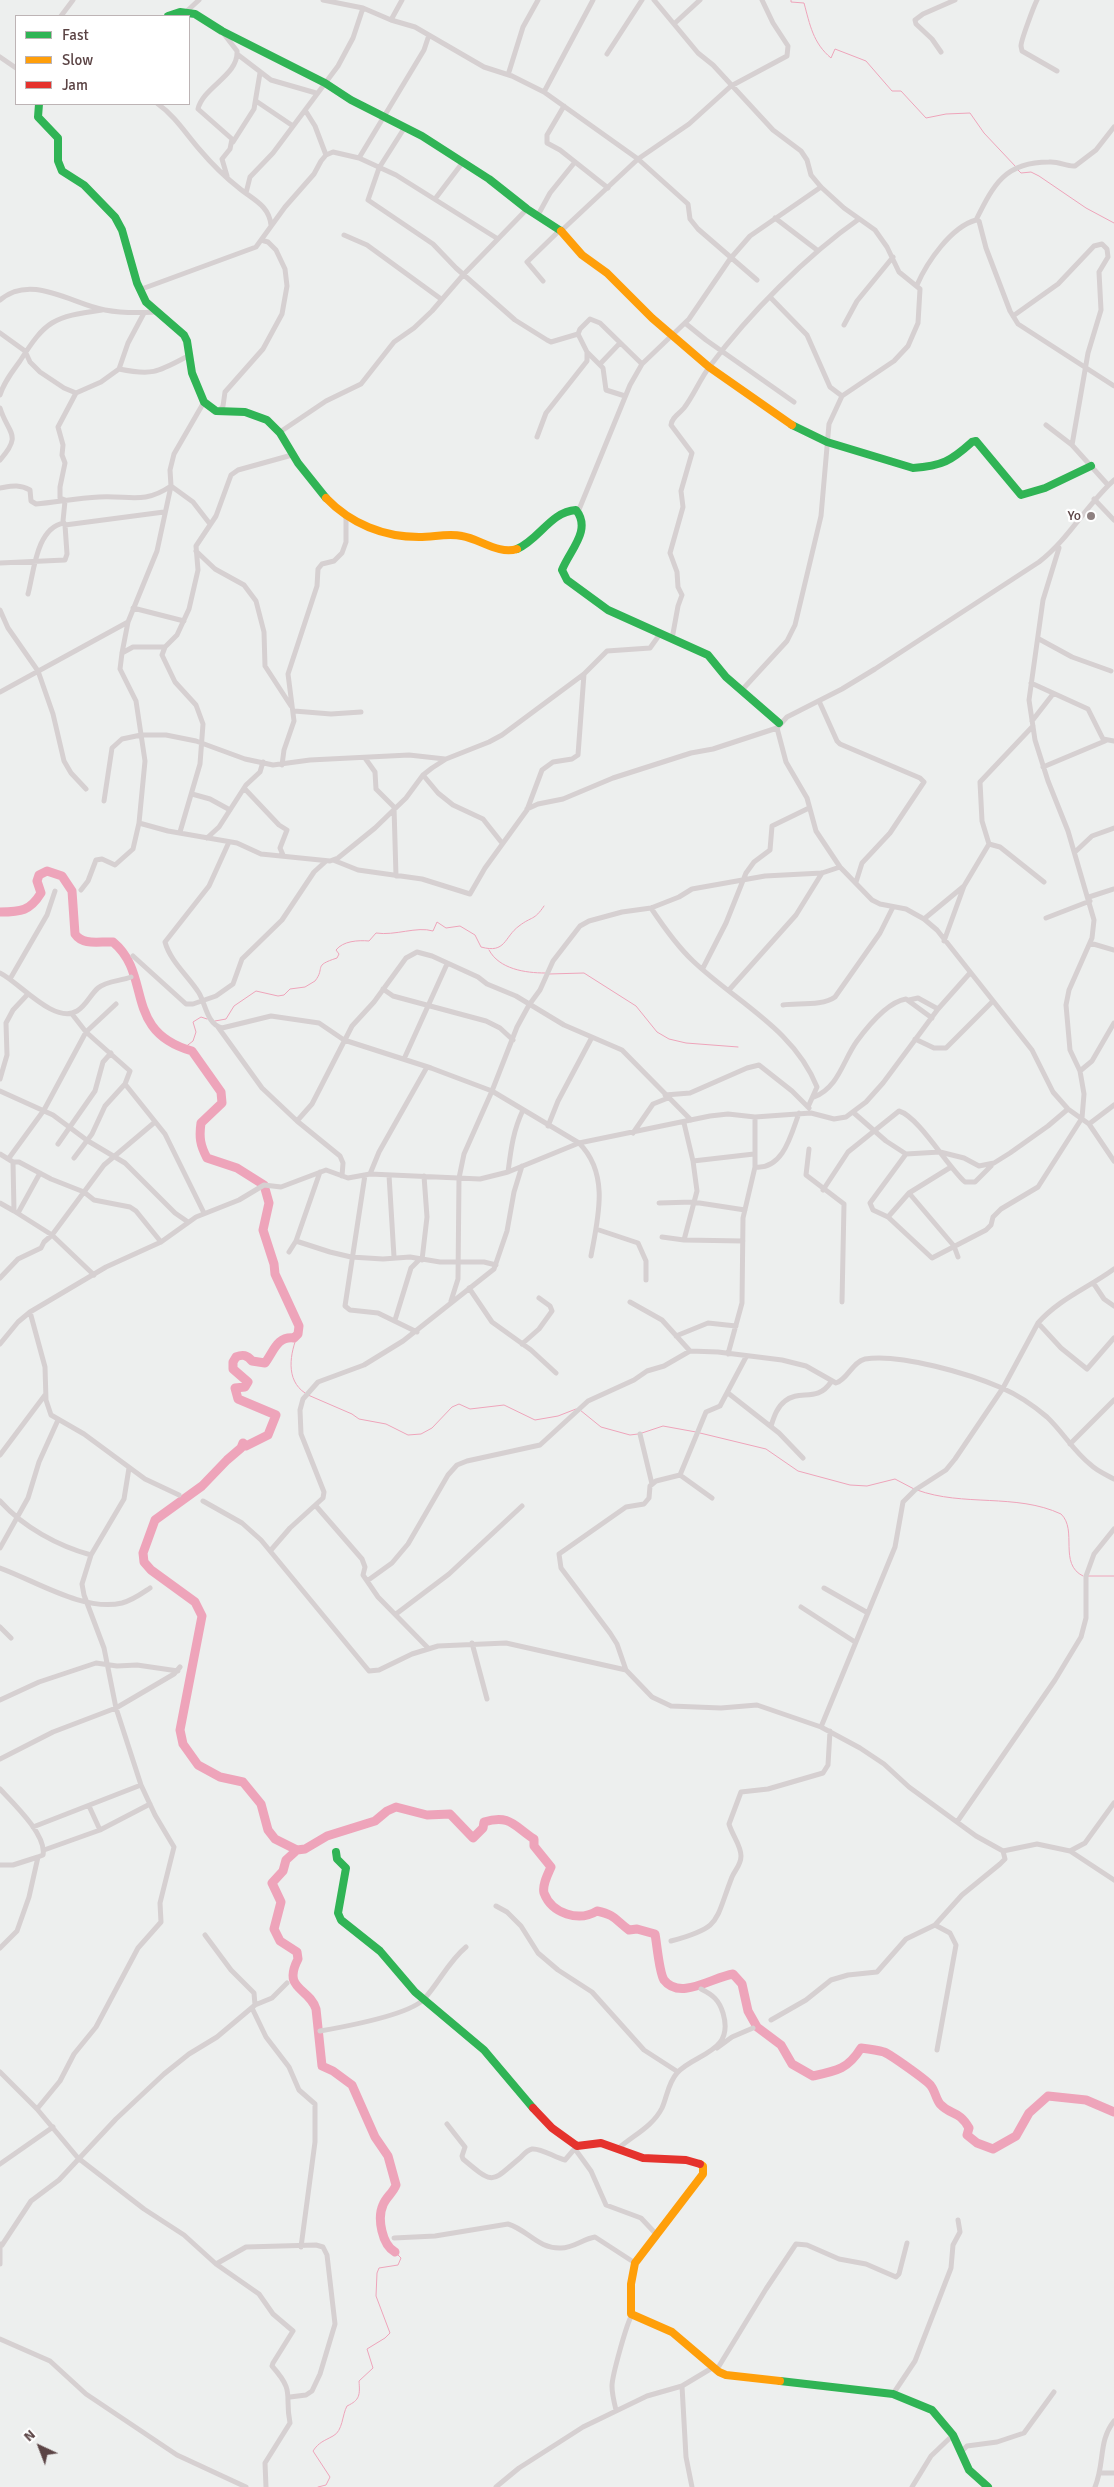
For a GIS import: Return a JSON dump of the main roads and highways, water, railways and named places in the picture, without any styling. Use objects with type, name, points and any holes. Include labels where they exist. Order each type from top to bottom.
[{"type":"waterway","points":[[791,0],[791,2],[804,3],[816,40],[831,58],[835,49],[866,61],[892,91],[901,91],[926,118],[946,114],[970,113],[984,133],[1016,167]]},
{"type":"waterway","points":[[1018,170],[1021,173],[1031,172],[1039,176],[1086,208],[1114,223]]},
{"type":"waterway","points":[[0,912],[19,911],[33,904],[41,893],[37,881],[39,875],[47,871],[62,876],[72,891],[75,934],[78,938],[87,942],[113,942],[125,955],[147,1016],[156,1030],[170,1042],[192,1051],[221,1092],[222,1103],[201,1123],[201,1145],[207,1158],[237,1168],[264,1185],[269,1203],[263,1230],[274,1264],[275,1274],[299,1326],[298,1334],[294,1338],[284,1339],[280,1342],[265,1363],[252,1361],[243,1355],[236,1357],[233,1362],[233,1369],[248,1382],[245,1387],[235,1388],[238,1399],[276,1415],[268,1435],[246,1446],[243,1443],[241,1448],[202,1486],[155,1520],[143,1553],[144,1562],[151,1570],[195,1602],[202,1616],[180,1730],[183,1744],[198,1765],[220,1777],[243,1782],[261,1804],[268,1830],[275,1839],[297,1850],[305,1849],[327,1836],[375,1821],[387,1811],[396,1807],[427,1815],[450,1814],[473,1838],[483,1828],[484,1822],[500,1819],[506,1820],[534,1839],[534,1846],[551,1867],[545,1883],[544,1893],[553,1906],[560,1911],[574,1916],[582,1916],[597,1911],[612,1916],[629,1930],[637,1929],[655,1934],[662,1976],[671,1986],[688,1988],[733,1974],[742,1984],[748,2011],[757,2027],[781,2045],[792,2064],[813,2076],[841,2068],[851,2061],[861,2048],[888,2054],[928,2083],[940,2104],[962,2118],[969,2128],[967,2135],[977,2143],[993,2149],[1016,2136],[1029,2113],[1048,2096],[1086,2100],[1114,2112]]},
{"type":"waterway","points":[[215,1021],[226,1019],[234,1006],[256,991],[278,996],[284,995],[290,989],[305,987],[315,981],[322,965],[337,958],[339,954],[336,950],[347,943],[369,941],[376,933],[433,931],[437,922],[446,928],[460,926],[475,935],[481,947],[495,948],[504,943],[519,926],[538,914],[544,906]]},
{"type":"waterway","points":[[489,950],[499,962],[513,969],[545,973]]},
{"type":"waterway","points":[[549,974],[584,973],[636,1006],[657,1032],[669,1039],[686,1043],[738,1047]]},
{"type":"waterway","points":[[184,1048],[193,1041],[196,1032],[193,1022],[201,1017],[207,1019]]},
{"type":"waterway","points":[[298,1334],[291,1358],[291,1366],[294,1381],[305,1393]]},
{"type":"waterway","points":[[308,1395],[352,1414],[359,1419],[386,1424],[408,1435],[421,1434],[432,1428],[452,1407],[459,1404],[470,1409],[504,1405],[535,1420],[558,1416],[576,1409]]},
{"type":"waterway","points":[[580,1410],[601,1427],[630,1435],[638,1434]]},
{"type":"waterway","points":[[642,1433],[663,1426],[696,1432]]},
{"type":"waterway","points":[[700,1433],[766,1449],[798,1471],[850,1485],[867,1486],[895,1479],[914,1489]]},
{"type":"waterway","points":[[917,1490],[953,1498],[1026,1504],[1061,1514],[1066,1521],[1068,1529],[1071,1564],[1083,1576]]},
{"type":"waterway","points":[[1087,1576],[1114,1576]]},
{"type":"waterway","points":[[297,1850],[286,1860],[283,1871],[272,1883],[281,1902],[274,1929],[280,1941],[297,1952],[298,1959],[293,1977],[295,1983],[313,2002],[316,2009],[322,2066],[333,2071],[352,2085],[375,2137],[388,2156],[396,2185],[381,2210],[381,2224],[387,2244],[395,2252]]},
{"type":"waterway","points":[[318,2487],[326,2485],[330,2477],[313,2451],[336,2434],[341,2427],[347,2406],[357,2399],[359,2381],[373,2368],[367,2349],[390,2333],[376,2296],[377,2273],[379,2268],[398,2265],[401,2258],[395,2252]]},
{"type":"place","name":"Yo","points":[[1091,516]]}]
